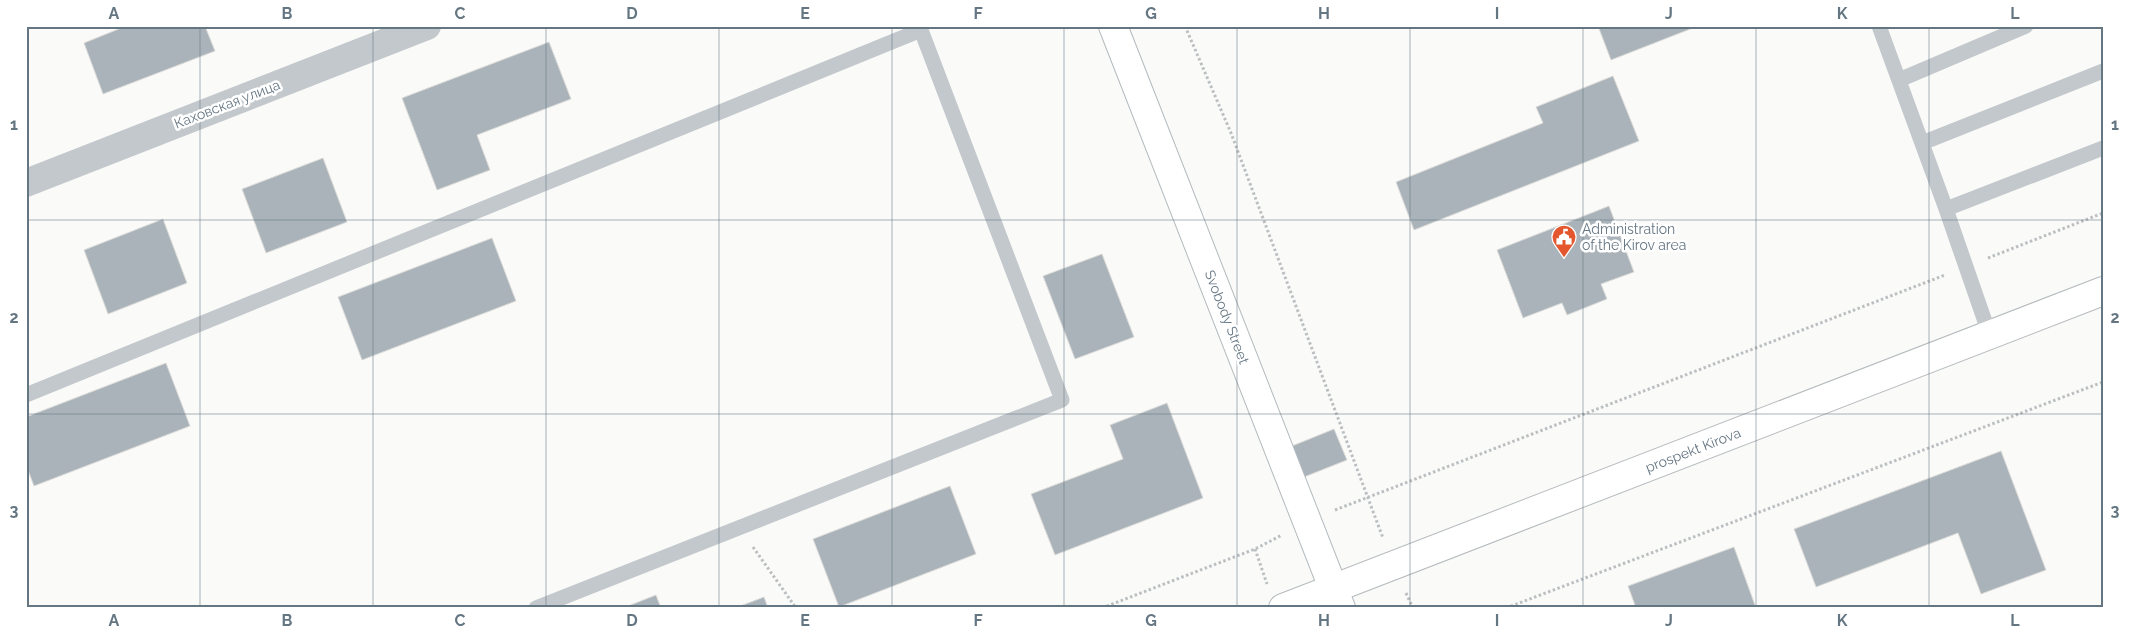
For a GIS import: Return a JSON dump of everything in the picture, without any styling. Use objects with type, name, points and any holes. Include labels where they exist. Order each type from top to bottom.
[{"type":"main road","name":"Svobody Street","points":[[1113,26],[1337,598]]},
{"type":"main road","name":"prospekt Kirova","points":[[1277,599],[1337,598],[2103,291]]},
{"type":"street","name":"Каховская улица","points":[[26,183],[427,26]]},
{"type":"lane","points":[[1879,26],[1990,336]]},
{"type":"lane","points":[[1899,80],[2026,26]]},
{"type":"lane","points":[[26,395],[921,30],[1062,400],[536,608]]},
{"type":"lane","points":[[1922,143],[2103,70]]},
{"type":"lane","points":[[1946,209],[2103,148]]},
{"type":"path","points":[[1185,26],[1231,132],[1368,498]]},
{"type":"path","points":[[1102,608],[1255,549],[1307,521],[2103,213]]},
{"type":"path","points":[[1506,608],[2103,382]]},
{"type":"path","points":[[739,527],[796,608]]},
{"type":"path","points":[[1255,549],[1277,599]]},
{"type":"building","points":[[126,26],[205,26],[215,51],[103,94],[84,43]]},
{"type":"building","points":[[1598,26],[1698,26],[1611,60]]},
{"type":"building","points":[[549,42],[571,99],[477,135],[490,170],[437,190],[402,98]]},
{"type":"building","points":[[1613,76],[1639,141],[1414,230],[1396,182],[1543,123],[1536,107]]},
{"type":"building","points":[[323,158],[347,222],[266,253],[242,189]]},
{"type":"building","name":"Administration of the Kirov area","points":[[1609,206],[1634,272],[1601,284],[1607,299],[1567,315],[1562,303],[1523,318],[1497,250]]},
{"type":"building","points":[[163,219],[187,283],[108,314],[84,250]]},
{"type":"building","points":[[492,238],[516,301],[362,360],[338,297]]},
{"type":"building","points":[[1102,254],[1134,337],[1075,359],[1043,276]]},
{"type":"building","points":[[166,363],[190,426],[34,486],[26,465],[26,417]]},
{"type":"building","points":[[1167,403],[1203,498],[1055,555],[1031,494],[1123,459],[1110,425]]},
{"type":"building","points":[[1334,429],[1347,460],[1304,477],[1292,446]]},
{"type":"building","points":[[2001,451],[2046,570],[1981,594],[1958,533],[1816,587],[1794,529]]},
{"type":"building","points":[[950,486],[976,554],[839,607],[813,539]]},
{"type":"building","points":[[1734,547],[1756,608],[1636,608],[1628,586]]},
{"type":"building","points":[[656,595],[661,608],[623,608]]},
{"type":"building","points":[[764,597],[768,608],[735,608]]},
{"type":"place","name":"Administration of the Kirov area","points":[[1564,258]]}]
